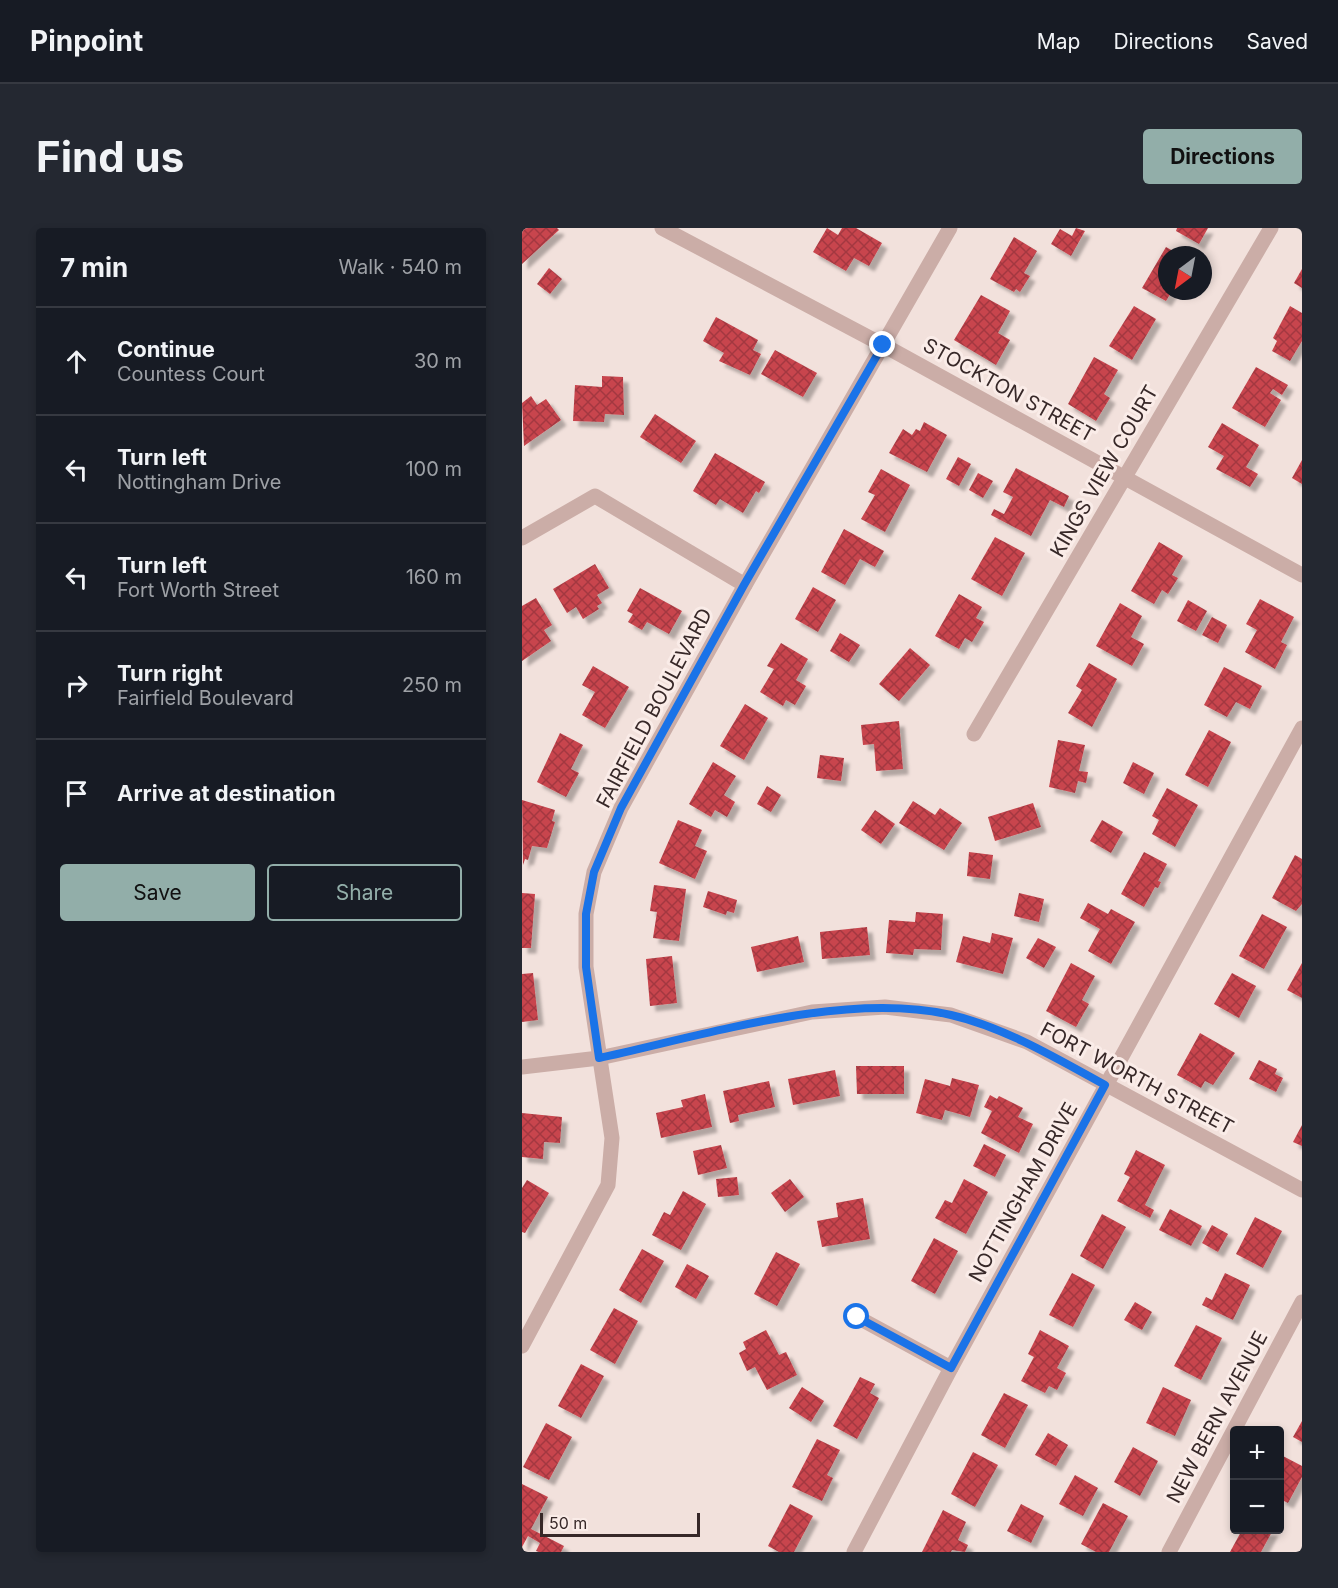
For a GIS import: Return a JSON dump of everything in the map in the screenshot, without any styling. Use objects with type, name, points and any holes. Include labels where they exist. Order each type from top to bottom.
[{"type":"street","name":"STOCKTON STREET","points":[[662,228],[883,345],[1302,575]]},
{"type":"street","name":"FAIRFIELD BOULEVARD","points":[[522,1346],[608,1185],[612,1138],[586,967],[586,914],[594,872],[621,808],[744,585],[950,228]]},
{"type":"street","name":"KINGS VIEW COURT","points":[[974,734],[1271,228]]},
{"type":"street","points":[[522,538],[595,496],[744,585]]},
{"type":"street","name":"NOTTINGHAM DRIVE","points":[[854,1552],[951,1368],[1302,728]]},
{"type":"street","name":"FORT WORTH STREET","points":[[522,1067],[599,1058],[812,1012],[885,1007],[951,1015],[1026,1042],[1302,1190]]},
{"type":"street","name":"NEW BERN AVENUE","points":[[1169,1552],[1302,1302]]},
{"type":"street","points":[[857,1317],[951,1368]]},
{"type":"building","points":[[522,228],[557,228],[559,230],[522,264]]},
{"type":"building","points":[[827,228],[838,235],[842,228],[856,228],[882,243],[869,266],[854,258],[846,271],[813,252]]},
{"type":"building","points":[[1076,228],[1085,231],[1071,256],[1051,244],[1060,229],[1072,236]]},
{"type":"building","points":[[1177,228],[1208,228],[1199,244],[1176,231]]},
{"type":"building","points":[[1014,237],[1037,251],[1024,273],[1030,276],[1020,292],[1016,289],[1014,292],[990,279]]},
{"type":"building","points":[[1158,261],[1158,297],[1142,288]]},
{"type":"building","points":[[549,268],[562,279],[550,294],[537,284]]},
{"type":"building","points":[[1302,269],[1302,288],[1294,283]]},
{"type":"building","points":[[981,295],[1010,311],[998,333],[1010,340],[996,365],[954,340]]},
{"type":"building","points":[[1134,306],[1156,319],[1132,360],[1109,346]]},
{"type":"building","points":[[1290,306],[1302,313],[1302,341],[1290,361],[1272,351],[1277,341],[1273,338]]},
{"type":"building","points":[[716,317],[758,340],[753,350],[761,354],[750,375],[719,361],[724,353],[703,341]]},
{"type":"building","points":[[775,350],[817,373],[803,397],[761,374]]},
{"type":"building","points":[[1094,357],[1118,370],[1104,394],[1110,398],[1096,421],[1068,404]]},
{"type":"building","points":[[1256,367],[1288,385],[1282,395],[1273,389],[1270,393],[1281,400],[1265,427],[1232,408]]},
{"type":"building","points":[[602,376],[623,377],[624,415],[605,414],[604,422],[573,421],[575,385],[602,387]]},
{"type":"building","points":[[531,396],[537,405],[546,399],[561,420],[524,446],[522,403]]},
{"type":"building","points":[[655,414],[696,441],[681,463],[640,437]]},
{"type":"building","points":[[924,422],[947,435],[927,472],[889,453],[903,429],[912,435],[916,429],[920,431]]},
{"type":"building","points":[[1222,423],[1259,445],[1246,467],[1258,474],[1250,487],[1216,469],[1224,456],[1208,447]]},
{"type":"building","points":[[715,453],[765,482],[759,493],[756,491],[743,513],[720,499],[716,505],[693,491]]},
{"type":"building","points":[[958,457],[971,464],[959,486],[946,479]]},
{"type":"building","points":[[1302,460],[1302,484],[1292,478]]},
{"type":"building","points":[[1016,468],[1069,496],[1064,507],[1050,500],[1031,536],[991,515],[994,509],[1004,514],[1013,497],[1003,492]]},
{"type":"building","points":[[881,469],[910,485],[885,532],[861,519],[875,495],[868,492]]},
{"type":"building","points":[[978,473],[993,481],[983,498],[969,490]]},
{"type":"building","points":[[844,529],[884,551],[875,567],[860,559],[845,585],[821,572]]},
{"type":"building","points":[[995,537],[1025,553],[1002,596],[971,579]]},
{"type":"building","points":[[1159,542],[1183,556],[1172,575],[1178,578],[1168,594],[1162,590],[1154,604],[1131,591]]},
{"type":"building","points":[[595,564],[609,588],[597,595],[602,603],[597,606],[599,609],[583,619],[576,607],[567,613],[553,589]]},
{"type":"building","points":[[813,587],[836,600],[818,632],[795,619]]},
{"type":"building","points":[[640,588],[682,611],[669,634],[647,622],[642,630],[628,622],[633,614],[627,611]]},
{"type":"building","points":[[959,594],[982,607],[976,618],[984,622],[972,642],[965,638],[959,649],[935,636]]},
{"type":"building","points":[[536,598],[552,625],[544,630],[551,641],[522,661],[522,606]]},
{"type":"building","points":[[1260,599],[1294,617],[1281,642],[1287,645],[1275,669],[1245,652],[1257,630],[1246,624]]},
{"type":"building","points":[[1188,600],[1207,611],[1196,631],[1177,621]]},
{"type":"building","points":[[1120,603],[1142,616],[1131,637],[1144,644],[1132,666],[1096,646]]},
{"type":"building","points":[[1212,617],[1227,625],[1218,643],[1202,635]]},
{"type":"building","points":[[840,633],[860,645],[849,662],[830,651]]},
{"type":"building","points":[[781,643],[808,659],[796,680],[806,686],[795,705],[786,700],[783,706],[760,692],[774,669],[767,666]]},
{"type":"building","points":[[910,648],[930,665],[899,701],[879,684]]},
{"type":"building","points":[[1089,663],[1117,679],[1092,727],[1068,713],[1082,690],[1076,686]]},
{"type":"building","points":[[593,666],[629,687],[605,728],[582,715],[595,692],[582,685]]},
{"type":"building","points":[[1224,667],[1262,686],[1250,709],[1236,702],[1227,717],[1204,705]]},
{"type":"building","points":[[745,704],[768,718],[744,760],[720,746]]},
{"type":"building","points":[[899,721],[903,769],[876,771],[874,744],[863,745],[861,725]]},
{"type":"building","points":[[1209,730],[1231,742],[1208,787],[1185,775]]},
{"type":"building","points":[[560,733],[583,745],[571,769],[579,773],[566,797],[537,782]]},
{"type":"building","points":[[1058,740],[1085,745],[1079,771],[1088,772],[1086,783],[1078,781],[1075,793],[1049,787]]},
{"type":"building","points":[[820,755],[844,758],[841,781],[817,778]]},
{"type":"building","points":[[713,762],[736,776],[724,795],[735,802],[727,817],[715,810],[711,817],[689,804]]},
{"type":"building","points":[[1133,762],[1154,773],[1144,794],[1123,783]]},
{"type":"building","points":[[767,786],[781,795],[771,812],[757,804]]},
{"type":"building","points":[[1167,788],[1198,805],[1175,847],[1152,834],[1159,820],[1152,816]]},
{"type":"building","points":[[522,800],[555,810],[552,821],[555,822],[547,848],[532,846],[528,860],[525,859],[523,865]]},
{"type":"building","points":[[913,801],[935,815],[940,808],[962,823],[944,850],[899,823]]},
{"type":"building","points":[[1033,803],[1041,827],[995,841],[988,817]]},
{"type":"building","points":[[875,810],[895,824],[881,844],[861,830]]},
{"type":"building","points":[[678,820],[702,830],[695,846],[707,851],[695,879],[659,863]]},
{"type":"building","points":[[1102,820],[1123,832],[1111,853],[1090,841]]},
{"type":"building","points":[[969,852],[993,855],[990,879],[967,876]]},
{"type":"building","points":[[1144,852],[1167,864],[1158,881],[1161,882],[1158,888],[1155,887],[1144,907],[1121,894]]},
{"type":"building","points":[[1295,855],[1302,859],[1302,904],[1296,911],[1272,898]]},
{"type":"building","points":[[654,885],[686,889],[679,941],[653,938],[657,912],[650,911]]},
{"type":"building","points":[[708,891],[737,900],[734,913],[727,911],[726,915],[703,907]]},
{"type":"building","points":[[522,893],[535,894],[531,948],[522,948]]},
{"type":"building","points":[[1019,893],[1044,899],[1039,922],[1014,916]]},
{"type":"building","points":[[1088,903],[1108,914],[1111,909],[1135,922],[1111,964],[1088,951],[1100,929],[1080,918]]},
{"type":"building","points":[[916,912],[943,914],[941,950],[914,949],[913,955],[886,953],[889,920],[915,922]]},
{"type":"building","points":[[1262,914],[1287,927],[1264,969],[1239,956]]},
{"type":"building","points":[[867,927],[870,955],[822,959],[820,932]]},
{"type":"building","points":[[992,933],[1013,938],[1003,974],[956,962],[963,936],[990,943]]},
{"type":"building","points":[[798,936],[804,962],[757,972],[751,947]]},
{"type":"building","points":[[1038,938],[1056,947],[1044,968],[1026,958]]},
{"type":"building","points":[[672,956],[677,1003],[650,1006],[646,959]]},
{"type":"building","points":[[1071,963],[1095,976],[1082,1000],[1089,1004],[1076,1027],[1046,1011]]},
{"type":"building","points":[[1302,963],[1302,998],[1287,990]]},
{"type":"building","points":[[533,973],[538,1020],[522,1022],[522,974]]},
{"type":"building","points":[[1232,973],[1256,986],[1239,1018],[1214,1004]]},
{"type":"building","points":[[1200,1033],[1235,1053],[1213,1085],[1205,1081],[1201,1088],[1177,1075]]},
{"type":"building","points":[[1259,1060],[1277,1069],[1275,1074],[1283,1078],[1276,1092],[1249,1079]]},
{"type":"building","points":[[856,1066],[904,1066],[904,1094],[857,1094]]},
{"type":"building","points":[[835,1070],[840,1096],[793,1105],[788,1079]]},
{"type":"building","points":[[952,1078],[979,1085],[970,1117],[945,1110],[942,1120],[916,1113],[925,1079],[950,1086]]},
{"type":"building","points":[[769,1081],[775,1107],[738,1115],[739,1121],[730,1123],[723,1091]]},
{"type":"building","points":[[705,1094],[712,1127],[661,1138],[656,1113],[683,1107],[681,1100]]},
{"type":"building","points":[[990,1095],[997,1099],[999,1096],[1023,1108],[1018,1117],[1033,1124],[1019,1153],[981,1133],[992,1111],[984,1107]]},
{"type":"building","points":[[522,1113],[562,1117],[560,1143],[544,1142],[543,1159],[522,1157]]},
{"type":"building","points":[[1302,1125],[1302,1146],[1293,1142]]},
{"type":"building","points":[[984,1144],[1006,1155],[995,1177],[973,1166]]},
{"type":"building","points":[[721,1145],[727,1168],[698,1175],[693,1151]]},
{"type":"building","points":[[1136,1150],[1165,1165],[1145,1205],[1154,1210],[1150,1218],[1117,1201],[1130,1177],[1124,1174]]},
{"type":"building","points":[[737,1177],[739,1195],[718,1197],[716,1179]]},
{"type":"building","points":[[790,1179],[804,1197],[785,1212],[771,1193]]},
{"type":"building","points":[[964,1179],[988,1192],[966,1234],[935,1218],[945,1200],[952,1203]]},
{"type":"building","points":[[527,1180],[549,1193],[525,1233],[522,1232],[522,1188]]},
{"type":"building","points":[[683,1191],[706,1204],[681,1250],[652,1235],[664,1212],[670,1215]]},
{"type":"building","points":[[863,1198],[870,1239],[822,1247],[817,1221],[838,1217],[836,1203]]},
{"type":"building","points":[[1170,1209],[1202,1226],[1191,1246],[1159,1230]]},
{"type":"building","points":[[1102,1214],[1126,1227],[1103,1269],[1080,1256]]},
{"type":"building","points":[[1255,1217],[1282,1231],[1263,1268],[1236,1254]]},
{"type":"building","points":[[1212,1225],[1228,1234],[1218,1252],[1202,1243]]},
{"type":"building","points":[[934,1238],[958,1251],[935,1294],[911,1281]]},
{"type":"building","points":[[642,1249],[664,1261],[641,1303],[619,1290]]},
{"type":"building","points":[[776,1252],[800,1264],[777,1306],[754,1294]]},
{"type":"building","points":[[687,1264],[709,1276],[696,1299],[675,1287]]},
{"type":"building","points":[[1072,1273],[1095,1285],[1073,1327],[1049,1315]]},
{"type":"building","points":[[1225,1273],[1250,1285],[1233,1320],[1202,1305],[1206,1297],[1212,1300]]},
{"type":"building","points":[[1135,1302],[1152,1312],[1142,1330],[1124,1320]]},
{"type":"building","points":[[614,1308],[638,1321],[615,1364],[590,1350]]},
{"type":"building","points":[[1196,1325],[1222,1338],[1201,1380],[1174,1366]]},
{"type":"building","points":[[766,1330],[779,1355],[786,1352],[797,1375],[767,1390],[755,1367],[747,1371],[739,1353],[746,1349],[743,1342]]},
{"type":"building","points":[[1040,1330],[1069,1346],[1057,1368],[1066,1373],[1057,1390],[1049,1386],[1045,1393],[1021,1381],[1034,1357],[1028,1354]]},
{"type":"building","points":[[581,1364],[604,1376],[581,1418],[558,1406]]},
{"type":"building","points":[[860,1377],[875,1384],[870,1393],[879,1398],[857,1439],[833,1426]]},
{"type":"building","points":[[802,1387],[824,1401],[811,1422],[789,1408]]},
{"type":"building","points":[[1163,1387],[1191,1400],[1175,1436],[1146,1423]]},
{"type":"building","points":[[1004,1393],[1028,1405],[1005,1448],[981,1435]]},
{"type":"building","points":[[1302,1421],[1302,1442],[1293,1437]]},
{"type":"building","points":[[546,1423],[572,1437],[549,1480],[523,1467]]},
{"type":"building","points":[[1048,1433],[1068,1445],[1056,1466],[1035,1455]]},
{"type":"building","points":[[817,1439],[840,1450],[827,1475],[833,1478],[822,1501],[792,1487]]},
{"type":"building","points":[[1133,1447],[1158,1461],[1140,1496],[1114,1482]]},
{"type":"building","points":[[973,1452],[998,1465],[975,1507],[951,1494]]},
{"type":"building","points":[[1284,1457],[1302,1466],[1302,1477],[1288,1503],[1284,1501]]},
{"type":"building","points":[[1075,1475],[1098,1488],[1083,1516],[1059,1504]]},
{"type":"building","points":[[522,1484],[548,1497],[531,1529],[564,1546],[561,1552],[536,1551],[540,1543],[528,1536],[522,1547]]},
{"type":"building","points":[[1103,1503],[1128,1516],[1109,1552],[1096,1552],[1081,1544]]},
{"type":"building","points":[[790,1504],[813,1516],[794,1552],[779,1552],[768,1546]]},
{"type":"building","points":[[1021,1504],[1044,1516],[1031,1543],[1007,1531]]},
{"type":"building","points":[[943,1510],[966,1522],[958,1540],[968,1545],[965,1552],[952,1550],[951,1552],[922,1552]]},
{"type":"building","points":[[1240,1534],[1271,1534],[1261,1552],[1230,1552]]},
{"type":"route","points":[[857,1317],[951,1368],[1105,1085],[1026,1042],[951,1015],[885,1007],[812,1012],[599,1058],[586,967],[586,914],[594,872],[621,808],[744,585],[883,345]]}]
